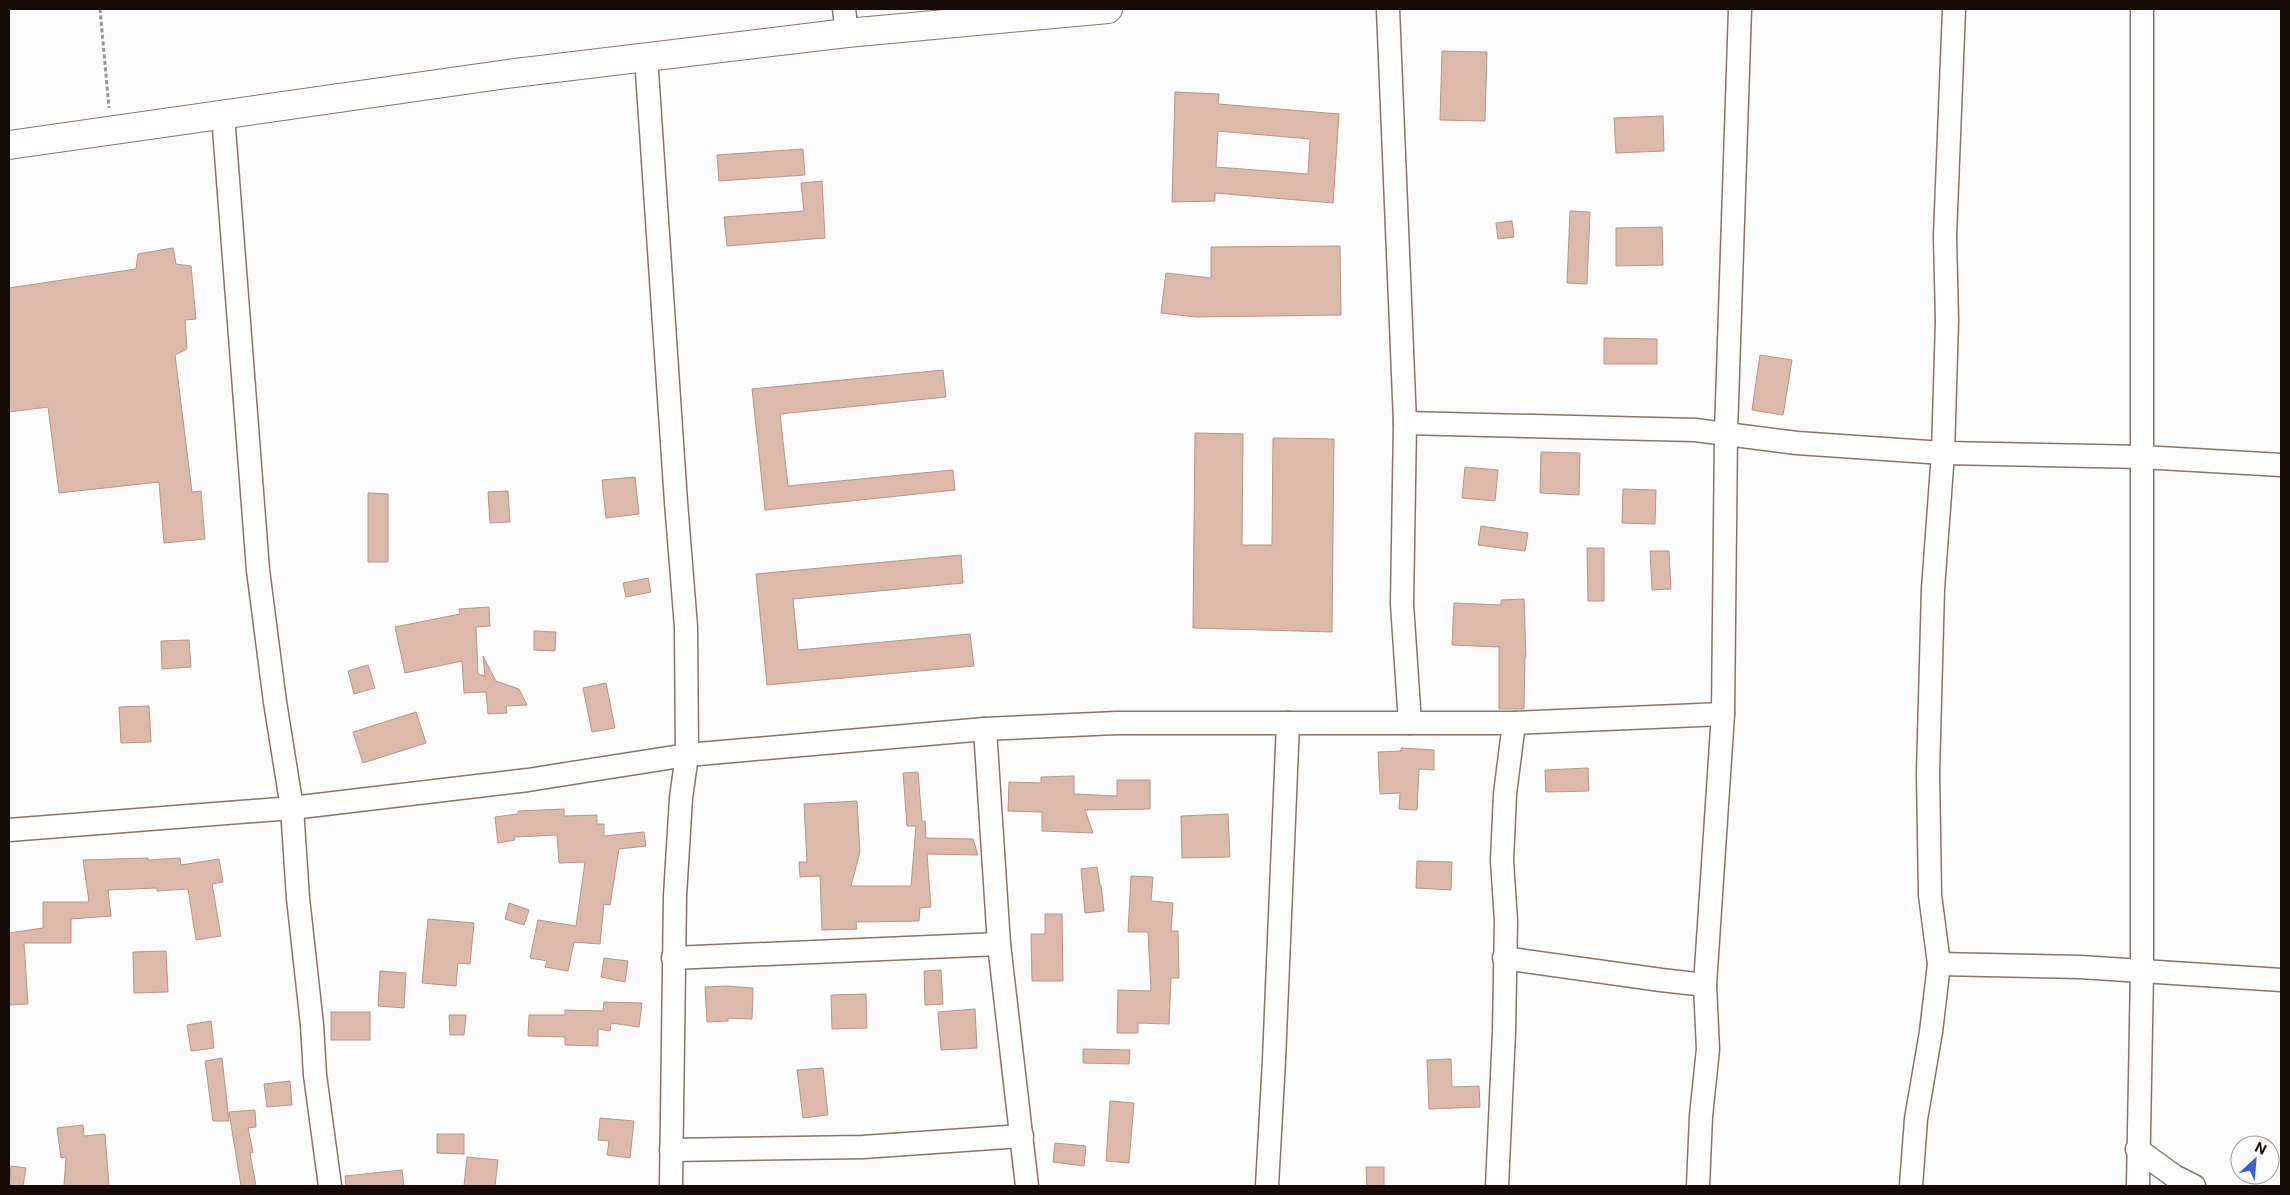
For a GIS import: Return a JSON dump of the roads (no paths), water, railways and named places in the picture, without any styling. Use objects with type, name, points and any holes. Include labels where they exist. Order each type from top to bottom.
[{"type":"main road","points":[[9,145],[507,74],[646,57],[846,21],[1108,9]]},
{"type":"street","points":[[1388,9],[1405,423],[1402,604],[1410,723]]},
{"type":"street","points":[[1698,1186],[1701,1116],[1707,1071],[1705,984],[1723,714],[1726,433],[1740,9]]},
{"type":"street","points":[[1911,1186],[1916,1119],[1931,1032],[1939,964],[1930,895],[1928,773],[1933,590],[1943,453],[1947,321],[1945,236],[1954,9]]},
{"type":"street","points":[[2138,1186],[2137,1149],[2142,971],[2142,9]]},
{"type":"street","points":[[646,57],[686,626],[686,756],[676,867],[673,958],[671,1186]]},
{"type":"street","points":[[223,115],[258,570],[292,808],[298,898],[312,1025],[315,1075],[330,1186]]},
{"type":"street","points":[[1405,423],[1582,426],[1726,433],[1797,443],[1943,453],[2142,457],[2281,465]]},
{"type":"street","points":[[9,830],[292,808],[528,780],[686,756],[985,729],[1117,723],[1514,723],[1723,714]]},
{"type":"street","points":[[1267,1186],[1288,723]]},
{"type":"street","points":[[1497,1186],[1504,1032],[1506,921],[1502,861],[1505,803],[1514,723]]},
{"type":"street","points":[[985,729],[999,944],[1027,1186]]},
{"type":"street","points":[[673,958],[999,944]]},
{"type":"street","points":[[1504,958],[1661,980],[1705,984]]},
{"type":"street","points":[[1939,964],[2061,967],[2281,980]]},
{"type":"street","points":[[671,1150],[863,1147],[1022,1136]]},
{"type":"street","points":[[2137,1149],[2174,1176],[2194,1186]]}]
